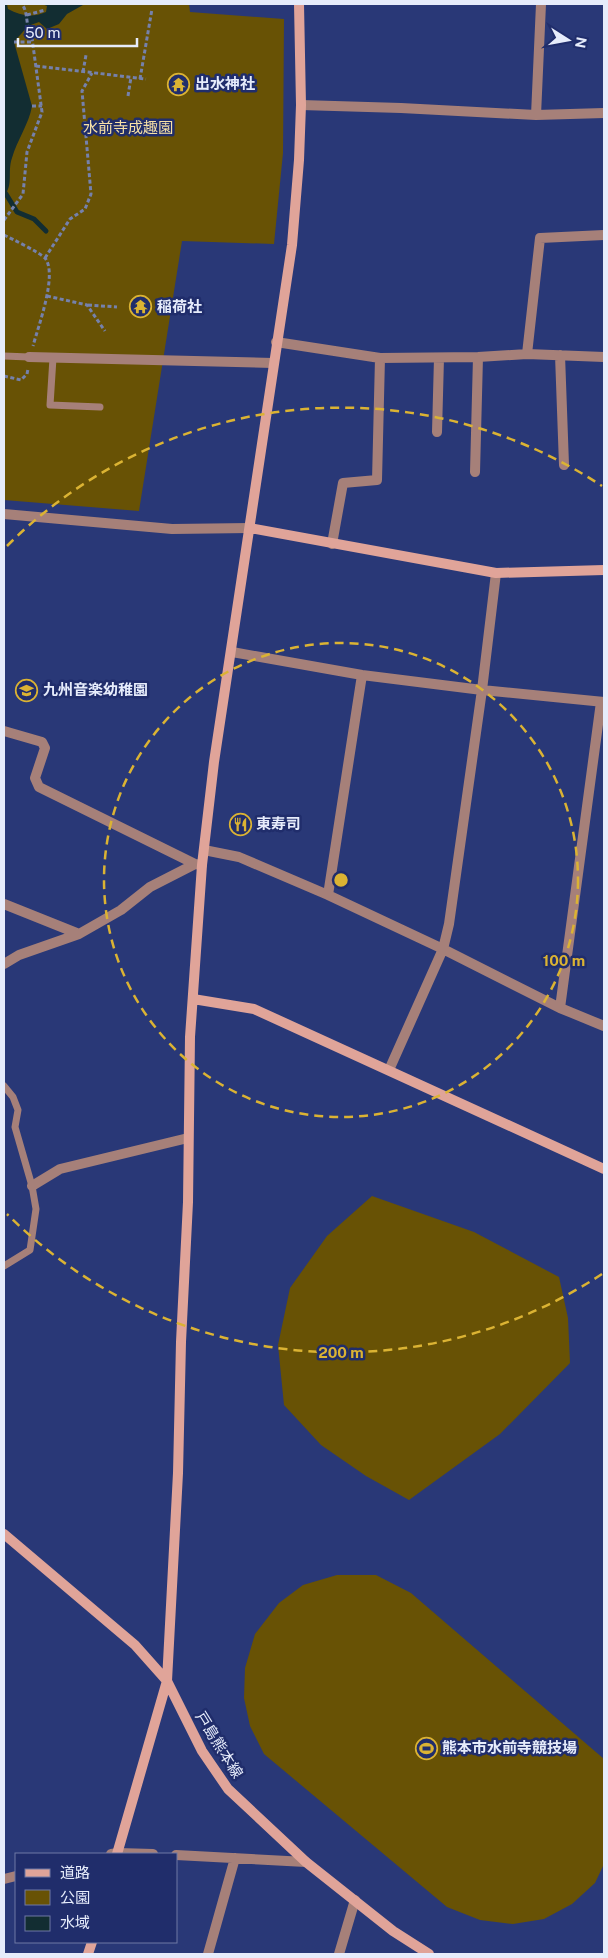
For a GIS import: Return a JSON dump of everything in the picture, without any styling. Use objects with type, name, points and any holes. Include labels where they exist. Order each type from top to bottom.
[{"type":"street","points":[[115,1853],[167,1681],[178,1473],[181,1342],[188,1202],[190,1037],[198,864],[204,850],[214,762],[292,246],[299,160],[301,105],[299,4]]},
{"type":"street","points":[[536,116],[541,4]]},
{"type":"street","points":[[301,105],[401,108],[536,116],[604,113]]},
{"type":"street","points":[[528,354],[540,238],[604,235]]},
{"type":"street","points":[[276,342],[380,358],[478,357],[528,354],[604,357]]},
{"type":"street","points":[[560,355],[564,465]]},
{"type":"street","points":[[29,357],[273,363]]},
{"type":"street","points":[[475,472],[478,357]]},
{"type":"street","points":[[332,544],[343,482],[377,480],[380,358]]},
{"type":"street","points":[[437,432],[439,358]]},
{"type":"street","points":[[4,514],[172,529],[250,528],[496,573],[604,570]]},
{"type":"street","points":[[389,1070],[442,949],[449,924],[482,690],[496,573]]},
{"type":"street","points":[[232,652],[362,675],[482,690],[603,702],[560,1008]]},
{"type":"street","points":[[328,895],[362,675]]},
{"type":"street","points":[[4,731],[42,742],[45,748],[35,778],[39,786],[198,864]]},
{"type":"street","points":[[204,850],[239,857],[328,895],[560,1008],[604,1026]]},
{"type":"street","points":[[4,964],[19,955],[79,934],[121,910],[150,887],[198,864]]},
{"type":"street","points":[[4,904],[79,934]]},
{"type":"street","points":[[193,999],[254,1009],[604,1169]]},
{"type":"street","points":[[32,1186],[60,1169],[188,1138]]},
{"type":"street","name":"戸島熊本線","points":[[4,1534],[135,1644],[167,1681],[202,1751],[228,1789],[306,1862],[393,1931],[429,1954]]},
{"type":"street","points":[[178,1855],[306,1862]]},
{"type":"street","points":[[208,1954],[236,1858]]},
{"type":"street","points":[[339,1954],[355,1900]]},
{"type":"lane","points":[[4,356],[29,357]]},
{"type":"lane","points":[[53,358],[50,405],[100,408]]},
{"type":"lane","points":[[4,1086],[13,1097],[18,1110],[15,1127],[32,1186],[36,1209],[30,1250],[4,1266]]},
{"type":"path","points":[[4,220],[22,194],[27,152],[41,118],[42,106],[32,42],[28,32],[27,15],[22,4]]},
{"type":"path","points":[[27,15],[45,10]]},
{"type":"path","points":[[140,79],[152,10]]},
{"type":"path","points":[[14,42],[32,42]]},
{"type":"path","points":[[83,72],[86,55]]},
{"type":"path","points":[[36,66],[146,79]]},
{"type":"path","points":[[45,258],[70,219],[85,209],[91,194],[82,91],[92,73]]},
{"type":"path","points":[[128,96],[131,78]]},
{"type":"path","points":[[32,106],[42,106]]},
{"type":"path","points":[[4,234],[45,258],[49,269],[47,296],[29,357],[27,374],[21,380],[4,376]]},
{"type":"path","points":[[47,296],[87,305],[117,307]]},
{"type":"path","points":[[87,305],[105,331]]},
{"type":"green space","name":"水前寺成趣園","points":[[4,4],[189,4],[190,12],[284,19],[283,153],[274,244],[182,241],[139,511],[4,500]]},
{"type":"green space","points":[[372,1196],[474,1232],[559,1277],[568,1318],[570,1363],[500,1434],[409,1500],[366,1476],[321,1445],[284,1405],[278,1345],[290,1288],[327,1236]]},
{"type":"green space","points":[[337,1575],[376,1575],[411,1593],[604,1759],[604,1864],[595,1883],[572,1904],[544,1919],[513,1924],[480,1920],[447,1907],[264,1754],[250,1726],[244,1698],[245,1668],[255,1634],[279,1603],[303,1585]]},
{"type":"water","points":[[4,4],[7,4],[8,9],[22,15],[31,16],[46,12],[47,6],[42,4],[83,5],[67,14],[59,24],[47,29],[39,22],[28,26],[14,42],[32,106],[12,158],[9,187],[4,196]]},
{"type":"waterway","points":[[6,194],[17,212],[34,219],[46,231]]},
{"type":"place","name":"出水神社","points":[[179,84]]},
{"type":"place","name":"稲荷社","points":[[141,307]]},
{"type":"place","name":"九州音楽幼稚園","points":[[27,690]]},
{"type":"place","name":"東寿司","points":[[240,824]]},
{"type":"place","name":"熊本市水前寺競技場","points":[[426,1748]]}]
